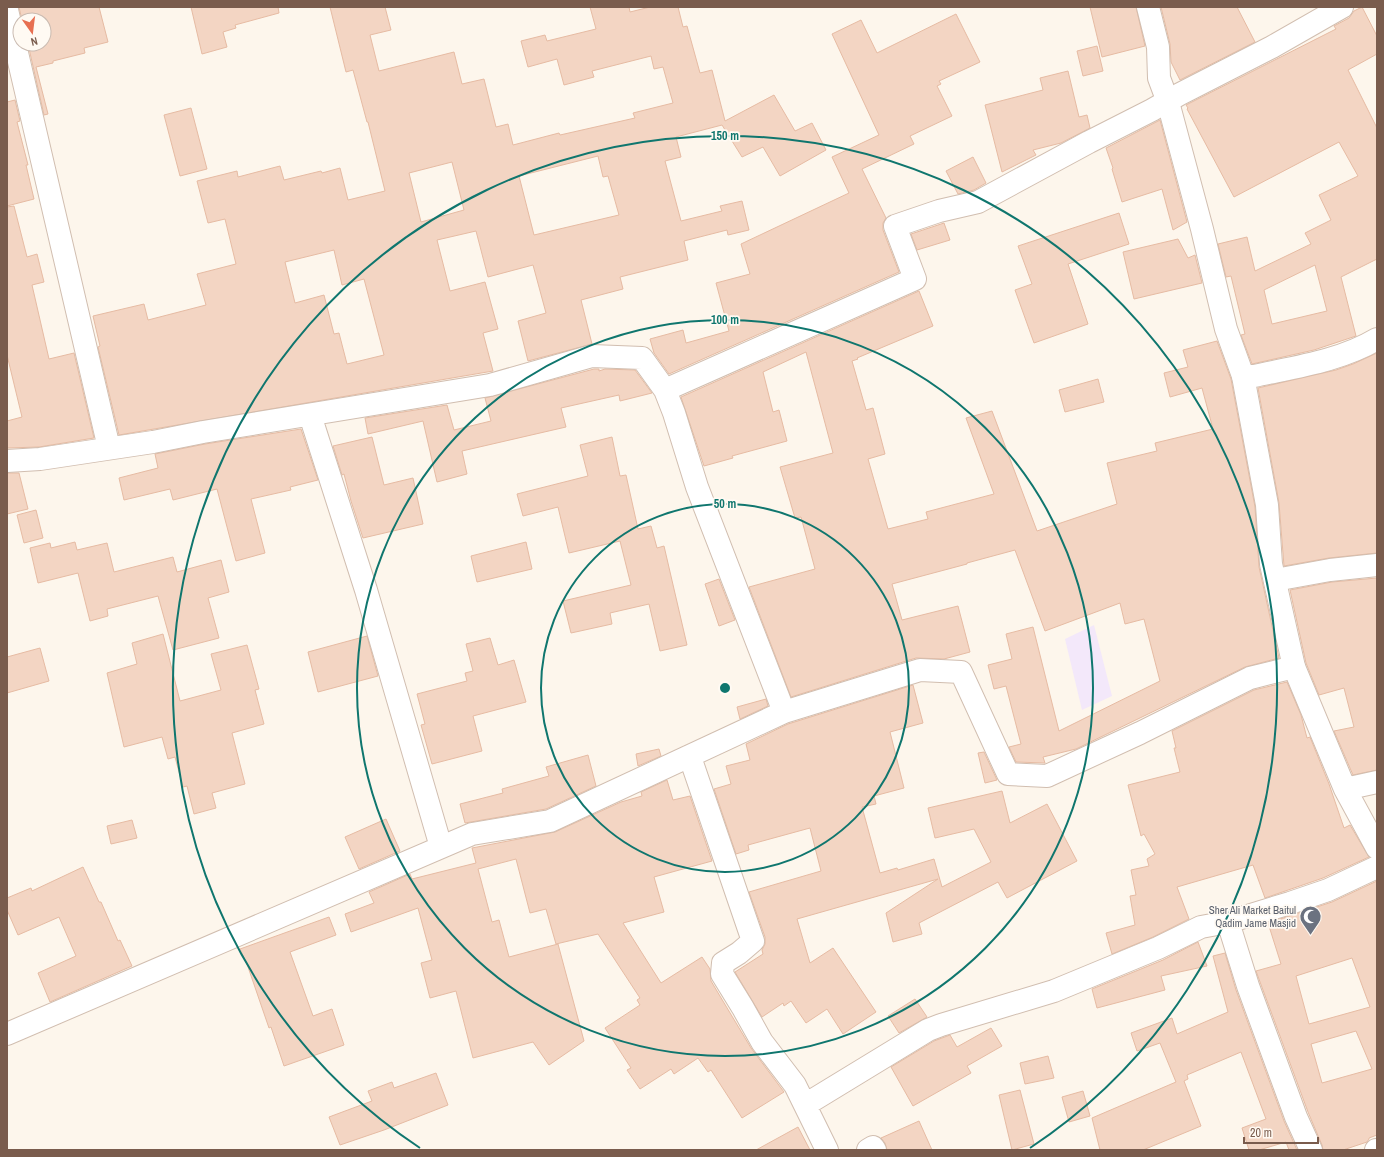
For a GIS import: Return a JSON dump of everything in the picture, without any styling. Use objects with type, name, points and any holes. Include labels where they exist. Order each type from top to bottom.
[{"type":"street","points":[[1148,7],[1158,47],[1159,78],[1168,102],[1202,229],[1226,329],[1243,376],[1267,505],[1271,564],[1294,667],[1345,789],[1377,848]]},
{"type":"street","points":[[665,390],[915,279],[895,226],[939,211],[978,202],[1089,142],[1168,102],[1180,94],[1272,47],[1342,7]]},
{"type":"street","points":[[7,10],[109,448]]},
{"type":"street","points":[[1243,376],[1254,376],[1340,356],[1364,347],[1377,339]]},
{"type":"street","points":[[7,461],[40,459],[490,385],[592,356],[642,358],[665,390],[674,413],[697,488],[784,712]]},
{"type":"street","points":[[310,415],[366,590],[441,847]]},
{"type":"street","points":[[1274,580],[1330,570],[1377,565]]},
{"type":"street","points":[[7,1034],[472,834],[550,821],[784,712],[920,670],[961,672],[1008,774],[1047,776],[1140,733],[1250,678],[1294,667]]},
{"type":"street","points":[[690,756],[753,941],[739,953],[722,963],[722,974],[762,1042],[794,1085],[828,1150]]},
{"type":"street","points":[[1345,789],[1377,782]]},
{"type":"street","points":[[805,1105],[928,1030],[1054,991],[1158,948],[1201,927],[1228,922],[1328,890],[1377,866]]},
{"type":"street","points":[[1228,922],[1248,986],[1296,1117],[1311,1150]]},
{"type":"street","points":[[868,1150],[873,1147],[874,1150]]},
{"type":"shaded area","points":[[1094,625],[1112,696],[1082,710],[1065,639]]},
{"type":"building","points":[[19,7],[99,7],[108,42],[84,48],[85,53],[36,67],[48,114],[44,115],[30,52],[52,52],[52,12],[20,12]]},
{"type":"building","points":[[191,7],[278,7],[279,13],[235,25],[236,28],[223,32],[227,47],[202,54]]},
{"type":"building","points":[[330,7],[385,7],[391,30],[370,35],[379,71],[454,52],[462,84],[484,79],[496,127],[508,124],[513,145],[559,133],[560,135],[635,118],[633,113],[673,103],[663,67],[654,69],[651,56],[592,71],[594,77],[564,85],[557,59],[528,67],[521,41],[545,35],[547,41],[596,29],[590,7],[629,7],[630,12],[650,7],[678,7],[683,27],[687,26],[700,73],[712,70],[725,121],[774,95],[795,131],[812,123],[826,150],[780,176],[763,147],[742,157],[722,125],[676,137],[681,157],[665,161],[681,221],[722,211],[720,206],[742,201],[749,230],[728,235],[727,230],[684,241],[688,260],[620,277],[623,289],[581,300],[592,344],[528,361],[518,321],[546,313],[533,265],[488,277],[476,231],[437,240],[450,291],[485,282],[498,329],[483,333],[493,371],[119,435],[98,347],[100,346],[93,316],[144,304],[148,320],[206,305],[197,274],[236,264],[225,219],[208,223],[197,181],[237,171],[238,177],[280,166],[284,180],[340,168],[348,200],[385,191],[368,122],[353,70],[346,72]],"holes":[[[598,156],[603,177],[608,176],[619,215],[534,235],[519,176]],[[452,162],[464,210],[421,222],[409,173]],[[334,250],[342,285],[364,279],[384,355],[347,364],[339,333],[334,334],[324,295],[295,303],[285,262]]]},
{"type":"building","points":[[1090,7],[1136,7],[1145,46],[1102,57]]},
{"type":"building","points":[[1161,7],[1237,7],[1255,42],[1180,80],[1171,62],[1170,44]]},
{"type":"building","points":[[1362,7],[1377,36],[1377,54],[1348,70],[1377,128],[1377,259],[1341,277],[1356,336],[1314,350],[1252,364],[1241,335],[1245,334],[1231,276],[1226,277],[1218,244],[1247,237],[1255,271],[1311,244],[1305,233],[1331,220],[1319,195],[1358,176],[1339,142],[1234,197],[1186,105],[1336,29],[1334,26],[1349,18],[1354,11]],"holes":[[[1315,265],[1327,311],[1272,324],[1264,290]]]},
{"type":"building","points":[[956,14],[980,62],[939,81],[941,84],[937,86],[952,116],[910,136],[914,144],[862,169],[886,218],[883,223],[883,230],[899,272],[669,374],[654,353],[650,339],[683,330],[686,343],[729,331],[716,283],[750,274],[741,244],[849,193],[832,157],[879,135],[832,34],[861,20],[877,53]]},
{"type":"building","points":[[1097,46],[1103,71],[1083,76],[1077,51]]},
{"type":"building","points":[[1068,71],[1079,117],[1087,115],[1090,128],[1061,143],[1033,150],[1036,155],[1002,172],[985,105],[1043,90],[1040,78]]},
{"type":"building","points":[[15,100],[20,121],[17,122],[28,165],[26,165],[34,199],[7,206],[7,102]]},
{"type":"building","points":[[191,108],[207,169],[180,176],[164,115]]},
{"type":"building","points":[[1160,120],[1187,222],[1173,230],[1162,189],[1122,202],[1106,148]]},
{"type":"building","points":[[973,157],[986,183],[974,190],[958,194],[946,171]]},
{"type":"building","points":[[14,206],[27,257],[37,254],[44,282],[32,285],[49,359],[74,353],[94,438],[39,447],[7,448],[7,421],[22,417],[7,355],[7,207]]},
{"type":"building","points":[[1119,213],[1129,244],[1068,264],[1088,324],[1034,343],[1015,290],[1032,284],[1018,246]]},
{"type":"building","points":[[944,223],[950,240],[917,250],[911,234]]},
{"type":"building","points":[[1178,239],[1188,258],[1195,255],[1202,283],[1134,299],[1123,252]]},
{"type":"building","points":[[919,291],[933,326],[852,361],[866,410],[873,408],[885,454],[868,459],[888,529],[928,519],[926,512],[994,494],[966,418],[992,411],[1037,531],[1117,504],[1107,463],[1157,451],[1155,443],[1213,429],[1202,388],[1170,397],[1164,373],[1188,367],[1183,350],[1217,341],[1231,379],[1255,507],[1259,567],[1279,658],[1245,667],[1076,749],[1043,757],[1045,763],[1016,762],[1009,747],[1021,744],[1006,686],[994,689],[988,665],[1012,659],[1006,634],[1033,627],[1059,731],[1160,681],[1144,619],[1125,624],[1120,603],[1045,631],[1015,550],[892,584],[902,620],[958,606],[970,652],[944,659],[916,658],[791,697],[749,587],[815,569],[801,517],[795,518],[780,467],[833,453],[806,352],[763,372],[773,412],[779,410],[787,441],[732,456],[733,458],[704,466],[681,397]]},
{"type":"building","points":[[1377,353],[1377,553],[1329,558],[1284,566],[1279,503],[1258,388],[1336,370]]},
{"type":"building","points":[[594,369],[599,369],[599,371],[605,369],[635,370],[652,393],[620,401],[619,395],[561,408],[566,427],[462,451],[467,474],[437,482],[423,421],[368,434],[365,418],[447,405],[454,430],[491,421],[485,398]]},
{"type":"building","points":[[1098,379],[1104,402],[1065,412],[1059,390]]},
{"type":"building","points":[[301,429],[318,480],[290,487],[291,490],[251,499],[265,553],[236,561],[217,489],[173,500],[170,489],[124,500],[119,478],[158,468],[155,454],[205,444]]},
{"type":"building","points":[[372,437],[384,485],[413,478],[423,524],[363,538],[344,474],[342,475],[333,446]]},
{"type":"building","points":[[612,437],[620,476],[626,475],[638,529],[651,526],[657,548],[664,546],[687,645],[660,651],[649,604],[610,613],[612,624],[571,633],[563,601],[631,585],[620,541],[569,553],[558,507],[523,516],[517,494],[588,476],[580,445]]},
{"type":"building","points":[[7,473],[19,473],[28,509],[7,514]]},
{"type":"building","points":[[36,510],[43,538],[24,543],[17,515]]},
{"type":"building","points":[[75,542],[77,550],[107,543],[114,572],[173,557],[177,572],[221,560],[229,592],[208,598],[219,638],[173,650],[158,596],[107,609],[108,616],[90,621],[78,573],[38,583],[30,548],[50,543],[51,548]]},
{"type":"building","points":[[526,542],[532,569],[477,582],[471,556]]},
{"type":"building","points":[[1377,578],[1377,770],[1353,775],[1334,731],[1354,727],[1344,688],[1319,695],[1306,663],[1290,590],[1332,582]]},
{"type":"building","points":[[719,579],[735,620],[719,626],[705,584]]},
{"type":"building","points":[[163,634],[180,701],[221,690],[211,654],[247,645],[259,689],[255,690],[264,724],[232,733],[245,784],[212,793],[216,808],[194,814],[187,786],[183,787],[175,757],[168,759],[162,737],[124,747],[107,673],[137,664],[132,643]]},
{"type":"building","points":[[367,636],[378,676],[318,692],[308,652]]},
{"type":"building","points":[[490,638],[498,665],[514,660],[526,702],[473,716],[482,751],[432,764],[421,725],[425,724],[417,694],[467,681],[465,673],[473,671],[466,644]]},
{"type":"building","points":[[40,648],[49,681],[7,693],[7,657]]},
{"type":"building","points":[[1287,682],[1301,715],[1307,738],[1310,737],[1329,784],[1344,828],[1350,825],[1369,857],[1323,878],[1265,898],[1253,865],[1177,887],[1189,919],[1153,937],[1112,954],[1106,933],[1135,925],[1130,896],[1136,895],[1131,870],[1149,866],[1147,859],[1155,854],[1144,834],[1141,836],[1128,785],[1180,772],[1174,748],[1176,748],[1172,731],[1254,690]]},
{"type":"building","points":[[913,685],[923,723],[890,732],[904,788],[874,796],[876,804],[862,807],[880,873],[897,868],[898,870],[934,859],[942,887],[991,862],[974,829],[935,838],[928,808],[1002,791],[1010,823],[1047,804],[1077,861],[1007,898],[998,882],[919,923],[922,934],[893,942],[886,913],[938,879],[797,919],[810,963],[833,948],[876,1012],[843,1034],[827,1009],[806,1023],[791,1001],[784,1006],[783,1003],[762,1017],[735,972],[763,954],[762,950],[765,944],[765,937],[749,892],[821,871],[810,828],[748,845],[749,850],[736,854],[714,789],[731,784],[726,766],[750,760],[746,744],[788,724]]},
{"type":"building","points":[[766,699],[768,706],[740,719],[737,707]]},
{"type":"building","points":[[659,749],[661,756],[638,766],[636,754]]},
{"type":"building","points":[[984,752],[997,780],[985,783],[978,753]]},
{"type":"building","points":[[588,755],[596,786],[546,809],[465,823],[460,804],[503,793],[502,789],[549,776],[546,767]]},
{"type":"building","points":[[667,780],[673,800],[690,796],[712,861],[654,877],[664,912],[623,923],[661,983],[702,957],[710,969],[711,981],[751,1048],[784,1092],[742,1118],[711,1070],[708,1072],[698,1058],[674,1074],[671,1069],[640,1089],[627,1070],[631,1068],[605,1028],[640,1005],[637,1000],[640,998],[598,934],[556,944],[546,909],[530,913],[516,859],[478,869],[492,922],[499,920],[509,957],[558,944],[584,1041],[549,1065],[533,1042],[473,1058],[456,991],[430,998],[421,963],[432,960],[418,908],[351,932],[345,914],[374,903],[369,892],[410,874],[412,879],[476,863],[472,848],[555,832],[621,802],[642,796],[641,792]]},
{"type":"building","points":[[386,819],[400,851],[359,869],[345,837]]},
{"type":"building","points":[[132,820],[137,838],[111,844],[107,826]]},
{"type":"building","points":[[83,867],[99,902],[101,902],[118,941],[120,940],[132,966],[50,1002],[38,973],[76,956],[59,917],[18,935],[7,910],[7,898],[31,888],[32,891]]},
{"type":"building","points":[[1377,881],[1377,1135],[1369,1138],[1367,1142],[1343,1150],[1323,1150],[1256,971],[1281,964],[1268,923],[1332,902]],"holes":[[[1352,958],[1370,1007],[1309,1024],[1296,976]],[[1356,1031],[1372,1069],[1322,1083],[1311,1044]]]},
{"type":"building","points":[[329,917],[336,935],[290,952],[313,1016],[332,1009],[344,1045],[284,1066],[271,1027],[269,1028],[248,967],[240,949]]},
{"type":"building","points":[[1198,942],[1207,966],[1161,976],[1165,990],[1097,1008],[1092,989],[1163,960]]},
{"type":"building","points":[[1225,953],[1236,990],[1284,1121],[1297,1150],[1289,1150],[1286,1142],[1259,1150],[1249,1150],[1242,1128],[1266,1119],[1241,1052],[1187,1075],[1188,1079],[1184,1081],[1201,1126],[1143,1150],[1100,1150],[1092,1118],[1176,1082],[1160,1043],[1137,1051],[1131,1033],[1172,1018],[1177,1034],[1228,1012],[1213,956]]},
{"type":"building","points":[[915,999],[927,1017],[899,1033],[888,1016]]},
{"type":"building","points":[[991,1028],[1002,1046],[967,1066],[971,1073],[913,1106],[891,1067],[934,1041],[950,1035],[957,1047]]},
{"type":"building","points":[[1048,1056],[1054,1078],[1025,1084],[1020,1063]]},
{"type":"building","points":[[436,1073],[448,1105],[384,1130],[340,1145],[329,1117],[372,1101],[368,1091],[392,1082],[394,1088]]},
{"type":"building","points":[[1020,1090],[1034,1144],[1012,1150],[999,1095]]},
{"type":"building","points":[[1083,1091],[1090,1116],[1069,1122],[1062,1097]]},
{"type":"building","points":[[919,1121],[932,1150],[887,1150],[885,1143],[881,1138]]},
{"type":"building","points":[[798,1127],[810,1150],[756,1150]]},
{"type":"place","name":"Sher Ali Market Baitul Qadim Jame Masjid","points":[[1311,936]]}]
